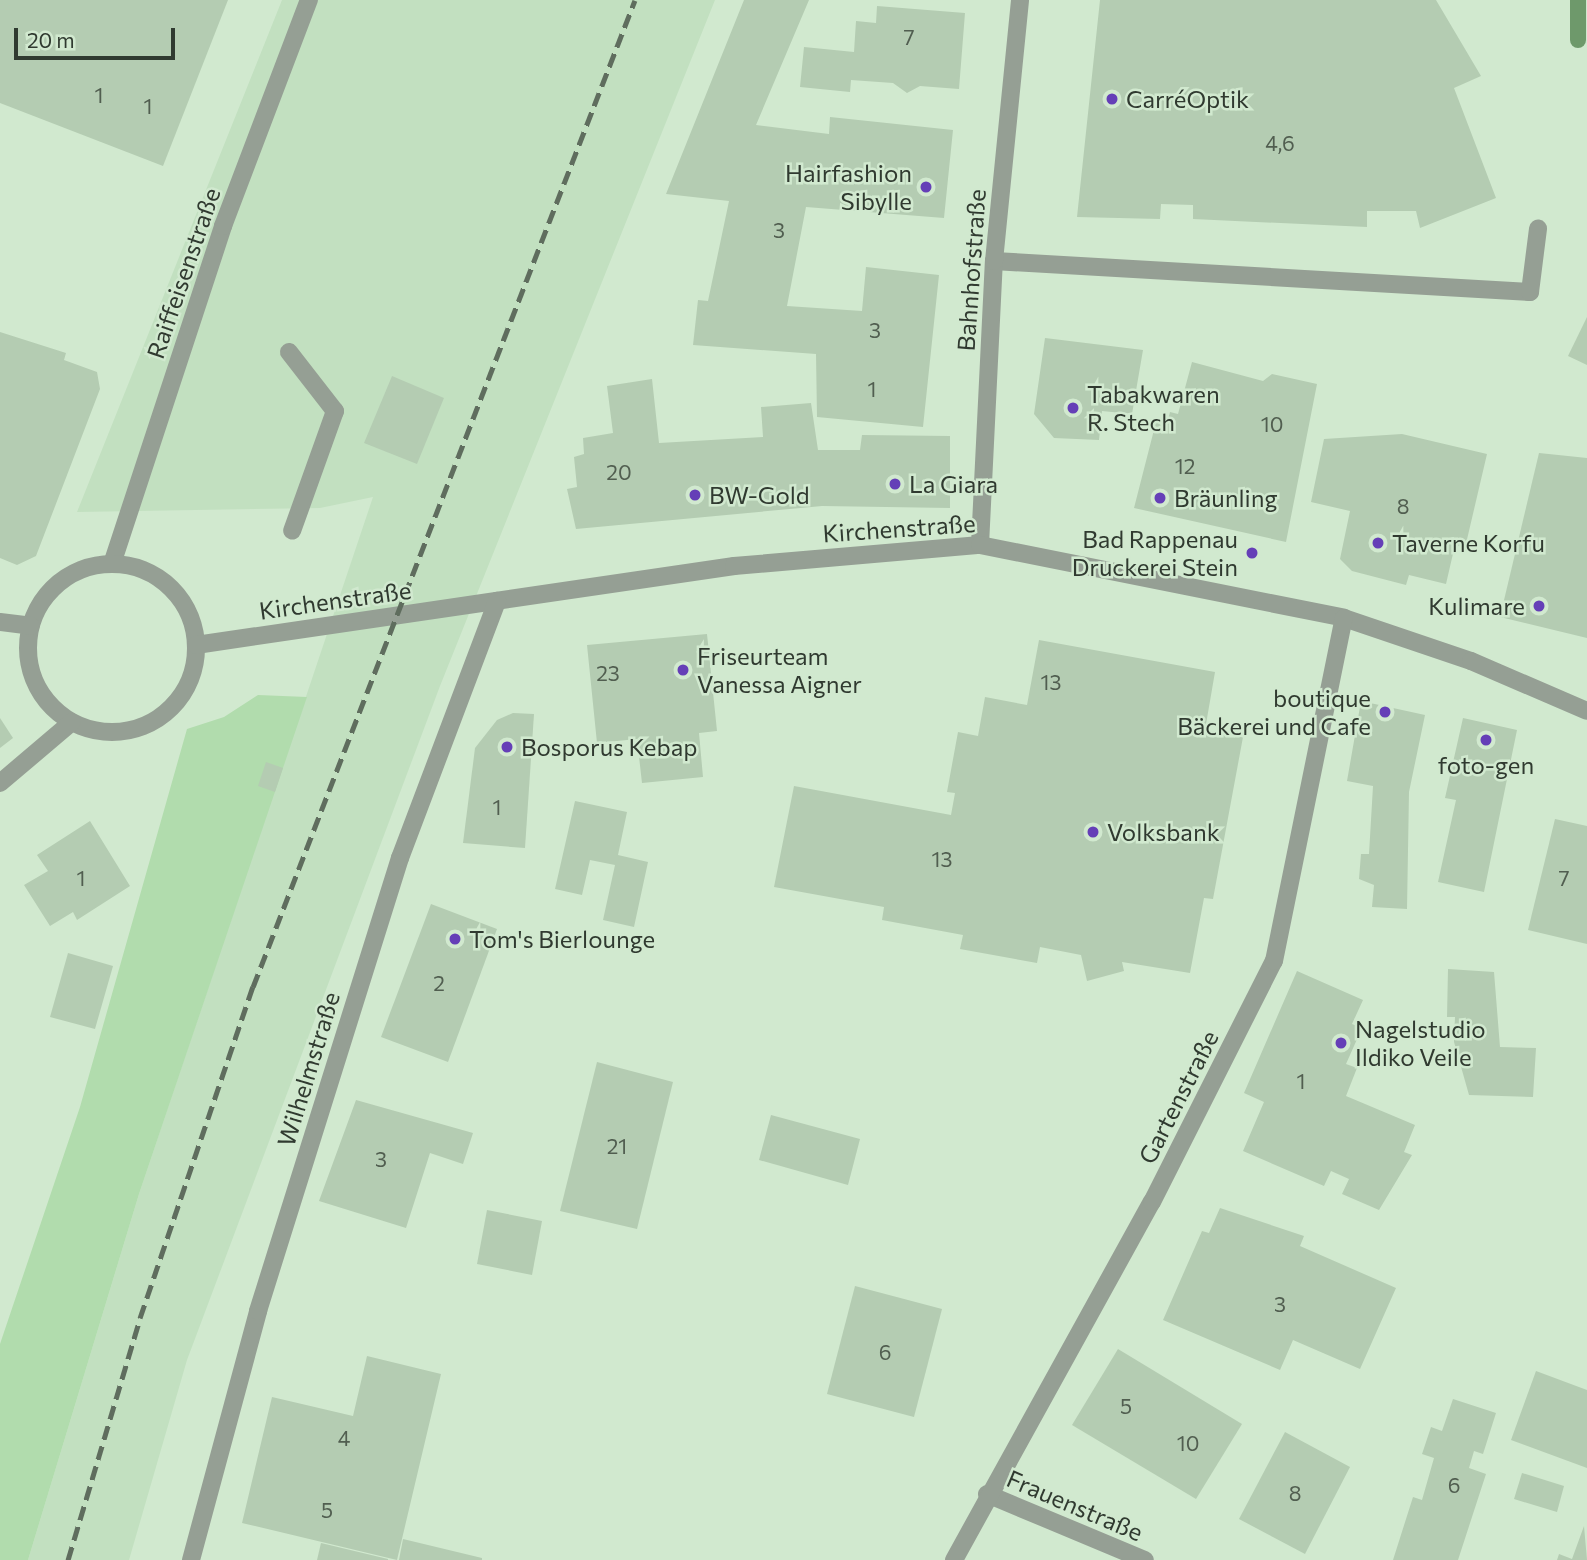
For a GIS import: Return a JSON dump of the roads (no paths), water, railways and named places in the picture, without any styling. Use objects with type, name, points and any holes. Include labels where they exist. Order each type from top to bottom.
[{"type":"street","name":"Raiffeisenstraße","points":[[112,564],[223,226],[309,0]]},
{"type":"street","name":"Bahnhofstraße","points":[[981,545],[994,261],[1020,0]]},
{"type":"street","points":[[994,261],[1530,292],[1538,229]]},
{"type":"street","points":[[289,352],[335,411],[292,531]]},
{"type":"street","name":"Kirchenstraße","points":[[196,645],[734,566],[981,545],[1344,618],[1471,661],[1587,711]]},
{"type":"street","points":[[112,564],[148,572],[170,588],[187,610],[196,645],[181,696],[163,715],[119,732],[72,723],[54,709],[31,671],[31,626],[38,605],[70,575],[112,564]]},
{"type":"street","name":"Wilhelmstraße","points":[[191,1560],[258,1311],[400,858],[497,601]]},
{"type":"street","name":"Gartenstraße","points":[[954,1560],[987,1494],[1152,1202],[1274,961],[1344,618]]},
{"type":"street","points":[[0,622],[31,626]]},
{"type":"street","points":[[0,783],[72,723]]},
{"type":"street","name":"Frauenstraße","points":[[987,1494],[1145,1560]]},
{"type":"waterway","points":[[1578,0],[1578,40]]},
{"type":"railway","points":[[68,1560],[140,1318],[253,987],[635,0]]},
{"type":"place","name":"CarréOptik","points":[[1112,99]]},
{"type":"place","name":"Hairfashion Sibylle","points":[[926,187]]},
{"type":"place","name":"Tabakwaren R. Stech","points":[[1073,408]]},
{"type":"place","name":"La Giara","points":[[895,484]]},
{"type":"place","name":"BW-Gold","points":[[695,495]]},
{"type":"place","name":"Bräunling","points":[[1160,498]]},
{"type":"place","name":"Taverne Korfu","points":[[1378,543]]},
{"type":"place","name":"Bad Rappenau Druckerei Stein","points":[[1252,553]]},
{"type":"place","name":"Kulimare","points":[[1539,606]]},
{"type":"place","name":"Friseurteam Vanessa Aigner","points":[[683,670]]},
{"type":"place","name":"boutique Bäckerei und Cafe","points":[[1385,712]]},
{"type":"place","name":"foto-gen","points":[[1486,740]]},
{"type":"place","name":"Bosporus Kebap","points":[[507,747]]},
{"type":"place","name":"Volksbank","points":[[1093,832]]},
{"type":"place","name":"Tom's Bierlounge","points":[[455,939]]},
{"type":"place","name":"Nagelstudio Ildiko Veile","points":[[1341,1043]]}]
